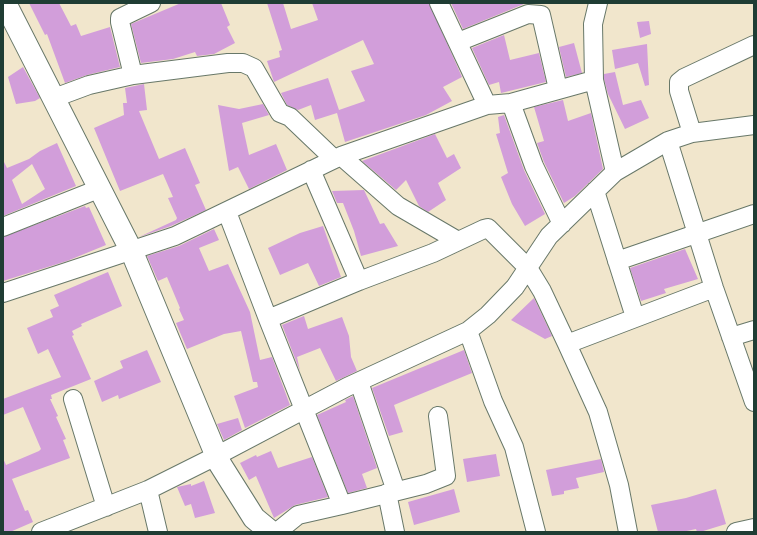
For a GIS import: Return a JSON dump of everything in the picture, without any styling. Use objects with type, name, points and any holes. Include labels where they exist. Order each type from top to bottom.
[{"type":"street","points":[[5,3],[101,188],[132,252],[216,456],[237,493],[254,518],[270,532]]},
{"type":"street","points":[[133,75],[120,18],[151,3]]},
{"type":"street","points":[[439,3],[487,105]]},
{"type":"street","points":[[598,3],[593,24],[594,80],[615,172]]},
{"type":"street","points":[[458,42],[528,14],[542,15],[558,89]]},
{"type":"street","points":[[692,133],[679,90],[679,82],[684,78],[754,45]]},
{"type":"street","points":[[54,98],[89,85],[133,75],[228,62],[243,63],[254,68],[280,113],[290,117],[337,158],[398,206],[458,241]]},
{"type":"street","points":[[3,293],[132,252],[175,236],[337,158],[487,105],[511,103],[594,80]]},
{"type":"street","points":[[511,103],[534,166],[562,224]]},
{"type":"street","points":[[41,532],[148,490],[216,456],[304,408],[468,331],[488,315],[515,287],[549,236],[615,172],[668,141],[692,133],[754,125]]},
{"type":"street","points":[[668,141],[714,288],[753,398]]},
{"type":"street","points":[[311,170],[359,281]]},
{"type":"street","points":[[3,227],[101,188]]},
{"type":"street","points":[[595,191],[636,317]]},
{"type":"street","points":[[227,212],[342,505]]},
{"type":"street","points":[[617,261],[754,214]]},
{"type":"street","points":[[268,319],[359,281],[433,253],[488,228],[528,268],[542,291],[567,344],[598,412],[619,485],[628,532]]},
{"type":"street","points":[[567,344],[714,288]]},
{"type":"street","points":[[731,337],[754,330]]},
{"type":"street","points":[[468,331],[493,401],[514,447],[536,532]]},
{"type":"street","points":[[359,382],[391,492],[395,532]]},
{"type":"street","points":[[73,399],[106,507]]},
{"type":"street","points":[[277,532],[298,515],[426,484],[446,476],[438,416]]},
{"type":"street","points":[[148,490],[158,532]]},
{"type":"street","points":[[736,532],[754,528]]},
{"type":"building","points":[[29,3],[59,3],[71,26],[76,24],[81,36],[110,27],[120,67],[87,75],[65,83],[47,34],[45,35]]},
{"type":"building","points":[[181,3],[221,3],[230,25],[227,27],[235,43],[214,54],[197,56],[195,52],[173,59],[141,63],[131,24]]},
{"type":"building","points":[[267,3],[283,3],[291,29],[318,20],[312,3],[429,3],[462,77],[443,87],[452,101],[426,115],[345,142],[337,113],[315,120],[311,105],[298,110],[287,105],[281,93],[328,78],[339,110],[365,101],[351,71],[374,64],[363,40],[274,82],[267,61],[280,57],[279,51],[282,50]]},
{"type":"building","points":[[451,3],[534,3],[524,4],[463,29]]},
{"type":"building","points":[[649,21],[651,34],[640,38],[637,22]]},
{"type":"building","points":[[504,35],[510,60],[539,53],[546,82],[501,93],[499,82],[489,85],[472,48]]},
{"type":"building","points":[[574,43],[582,73],[566,77],[559,47]]},
{"type":"building","points":[[647,44],[649,85],[645,86],[638,63],[615,69],[612,50]]},
{"type":"building","points":[[23,67],[40,98],[35,101],[16,104],[8,77]]},
{"type":"building","points":[[615,72],[623,105],[641,100],[649,118],[625,129],[608,94],[604,79],[604,74]]},
{"type":"building","points":[[144,84],[147,110],[139,111],[159,159],[185,148],[200,183],[195,185],[206,210],[171,226],[139,237],[176,220],[177,218],[168,198],[173,197],[163,174],[120,191],[94,128],[124,115],[123,103],[127,103],[125,88]]},
{"type":"building","points":[[563,100],[568,121],[591,113],[603,169],[575,196],[564,203],[544,162],[537,143],[544,141],[534,107]]},
{"type":"building","points":[[263,104],[269,115],[242,123],[249,155],[276,144],[287,170],[249,189],[238,167],[229,171],[218,105],[239,109]]},
{"type":"building","points":[[504,115],[524,170],[545,214],[525,226],[512,204],[501,177],[508,173],[496,134],[500,133],[498,117]]},
{"type":"building","points":[[435,134],[447,158],[454,154],[461,168],[438,183],[446,200],[428,212],[419,206],[406,180],[396,190],[362,161]]},
{"type":"building","points":[[57,143],[76,186],[3,216],[3,160],[7,168],[29,159],[40,151]],"holes":[[[32,164],[45,189],[22,204],[12,180]]]},
{"type":"building","points":[[364,190],[380,224],[384,223],[398,246],[361,256],[354,231],[343,203],[337,203],[332,191]]},
{"type":"building","points":[[85,206],[86,208],[89,207],[106,245],[67,261],[3,281],[3,237]]},
{"type":"building","points":[[323,226],[341,277],[319,286],[308,263],[280,275],[268,248],[300,233]]},
{"type":"building","points":[[214,229],[219,240],[199,248],[209,271],[228,264],[250,312],[260,360],[272,357],[290,405],[245,428],[234,396],[258,387],[257,382],[253,382],[241,331],[224,334],[187,349],[176,323],[184,320],[167,277],[158,281],[147,256],[179,246]]},
{"type":"building","points":[[685,249],[698,279],[664,289],[666,293],[641,301],[630,268]]},
{"type":"building","points":[[108,272],[122,306],[81,324],[82,326],[72,331],[74,335],[72,336],[91,379],[51,395],[52,399],[50,399],[66,439],[63,440],[70,458],[12,479],[25,511],[28,510],[33,522],[10,532],[3,532],[3,458],[6,465],[41,449],[23,407],[3,415],[3,399],[61,377],[48,349],[38,354],[27,328],[53,317],[50,310],[59,306],[54,295]]},
{"type":"building","points":[[534,298],[552,336],[545,339],[511,320]]},
{"type":"building","points":[[304,316],[308,329],[342,317],[349,336],[351,357],[357,371],[336,381],[320,348],[297,357],[300,371],[282,325]]},
{"type":"building","points":[[147,350],[161,382],[119,399],[118,395],[102,402],[94,381],[123,368],[120,361]]},
{"type":"building","points":[[464,350],[472,373],[394,405],[403,432],[389,436],[372,388]]},
{"type":"building","points":[[353,396],[377,468],[362,474],[367,488],[348,493],[317,415],[346,402],[345,400]]},
{"type":"building","points":[[238,418],[242,430],[224,440],[217,424]]},
{"type":"building","points":[[271,451],[278,468],[312,457],[328,497],[295,505],[274,518],[256,476],[249,480],[240,463],[256,455],[257,457]]},
{"type":"building","points":[[496,454],[500,476],[467,482],[463,459]]},
{"type":"building","points":[[601,459],[604,472],[576,478],[579,488],[564,491],[564,494],[552,496],[546,470]]},
{"type":"building","points":[[204,481],[215,513],[195,518],[191,504],[185,506],[177,487],[191,484],[191,486]]},
{"type":"building","points":[[454,489],[460,512],[414,525],[408,502]]},
{"type":"building","points":[[716,489],[726,524],[700,532],[697,532],[696,529],[682,532],[658,532],[651,505],[686,498]]}]
